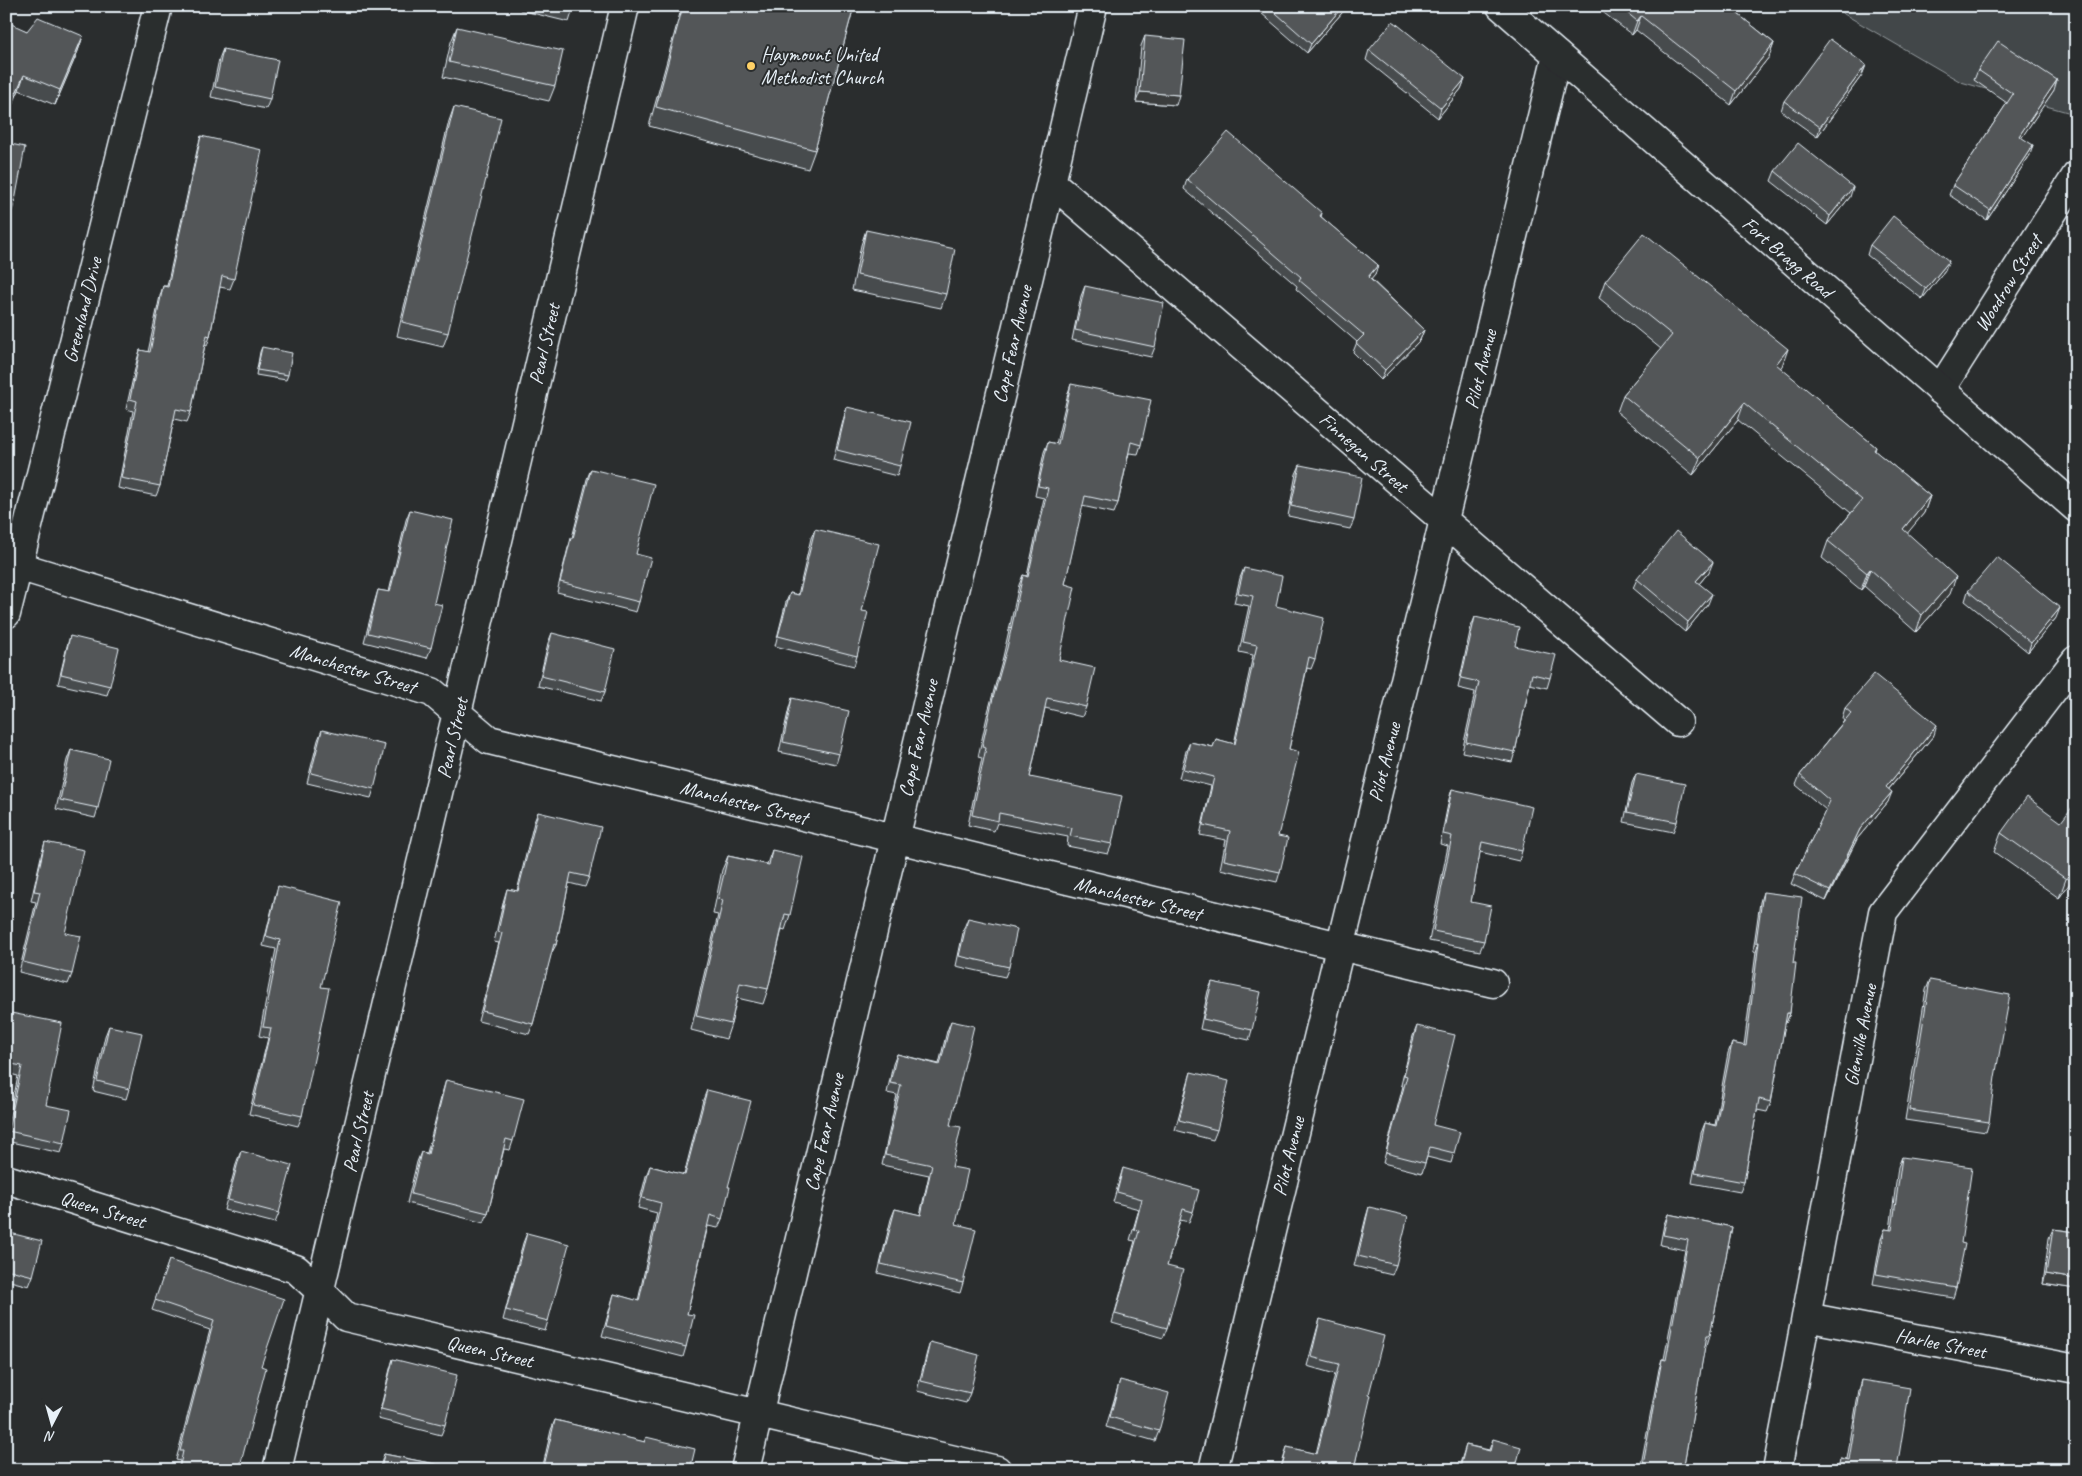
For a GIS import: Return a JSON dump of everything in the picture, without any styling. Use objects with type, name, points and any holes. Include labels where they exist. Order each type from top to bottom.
[{"type":"street","name":"Greenland Drive","points":[[6,614],[158,6]]},
{"type":"street","name":"Pearl Street","points":[[277,1470],[625,6]]},
{"type":"street","name":"Cape Fear Avenue","points":[[745,1470],[1093,6]]},
{"type":"street","name":"Fort Bragg Road","points":[[1501,6],[2076,508]]},
{"type":"street","name":"Pilot Avenue","points":[[1213,1470],[1557,55]]},
{"type":"street","name":"Woodrow Street","points":[[1940,390],[2076,176]]},
{"type":"street","name":"Finnegan Street","points":[[1051,182],[1678,722]]},
{"type":"street","name":"Manchester Street","points":[[18,566],[432,692],[488,740],[1493,983]]},
{"type":"street","name":"Glenville Avenue","points":[[1776,1470],[1883,912],[2076,660]]},
{"type":"street","name":"Queen Street","points":[[6,1180],[296,1269],[346,1317],[758,1412],[997,1470]]},
{"type":"street","name":"Harlee Street","points":[[1806,1317],[2076,1369]]},
{"type":"shaded area","points":[[1836,6],[2076,6],[2076,111],[2071,113],[1961,82],[1844,14]]},
{"type":"building","points":[[548,6],[574,6],[573,12]]},
{"type":"building","name":"Haymount United Methodist Church","points":[[683,6],[854,6],[815,150],[656,107]]},
{"type":"building","points":[[1268,6],[1343,6],[1311,44]]},
{"type":"building","points":[[1619,6],[1728,6],[1774,43],[1736,91],[1641,16],[1637,21]]},
{"type":"building","points":[[38,17],[83,36],[60,90],[24,75],[16,93],[6,89],[6,24],[7,22],[27,31]]},
{"type":"building","points":[[1393,21],[1465,79],[1441,108],[1369,50]]},
{"type":"building","points":[[457,27],[563,51],[555,86],[449,62]]},
{"type":"building","points":[[1145,36],[1185,40],[1179,95],[1140,92]]},
{"type":"building","points":[[1830,39],[1866,65],[1820,127],[1784,101]]},
{"type":"building","points":[[1998,41],[2057,80],[2019,136],[2033,145],[1990,210],[1953,185],[2013,94],[1978,70]]},
{"type":"building","points":[[223,49],[278,60],[270,99],[215,87]]},
{"type":"building","points":[[454,107],[501,118],[448,333],[402,322]]},
{"type":"building","points":[[1228,132],[1322,213],[1320,216],[1378,265],[1368,277],[1424,330],[1385,370],[1356,343],[1364,335],[1299,280],[1301,277],[1187,179]]},
{"type":"building","points":[[201,136],[262,150],[234,279],[222,276],[210,336],[207,335],[191,412],[176,409],[160,486],[121,478],[137,401],[130,399],[140,350],[150,352],[163,286],[168,287]]},
{"type":"building","points":[[6,143],[25,147],[15,201],[6,199]]},
{"type":"building","points":[[1798,143],[1853,187],[1830,216],[1775,171]]},
{"type":"building","points":[[1893,216],[1949,261],[1926,289],[1870,245]]},
{"type":"building","points":[[866,230],[955,249],[946,294],[857,275]]},
{"type":"building","points":[[1644,233],[1788,349],[1776,364],[1876,447],[1874,450],[1930,496],[1903,529],[1956,577],[1922,615],[1870,569],[1867,573],[1828,541],[1862,500],[1744,403],[1700,458],[1623,395],[1672,335],[1605,281]]},
{"type":"building","points":[[1085,286],[1164,303],[1155,347],[1075,330]]},
{"type":"building","points":[[262,347],[292,353],[288,375],[257,370]]},
{"type":"building","points":[[1071,384],[1151,400],[1141,445],[1131,442],[1118,503],[1085,496],[1065,584],[1075,587],[1059,660],[1095,668],[1086,707],[1047,698],[1030,777],[1122,796],[1112,844],[1070,836],[1072,828],[999,813],[998,821],[972,815],[986,748],[982,747],[992,702],[1007,648],[1023,575],[1028,577],[1048,488],[1038,486],[1048,442],[1058,444]]},
{"type":"building","points":[[847,407],[911,422],[900,466],[837,450]]},
{"type":"building","points":[[1300,465],[1362,477],[1354,520],[1291,506]]},
{"type":"building","points":[[591,469],[654,484],[636,554],[651,558],[639,602],[560,582]]},
{"type":"building","points":[[410,510],[453,520],[434,603],[442,605],[431,648],[368,633],[378,590],[390,592]]},
{"type":"building","points":[[815,529],[879,544],[862,611],[868,612],[857,656],[778,636],[790,593],[799,595]]},
{"type":"building","points":[[1676,531],[1713,562],[1696,581],[1712,594],[1688,622],[1637,579]]},
{"type":"building","points":[[1997,557],[2060,608],[2031,643],[1968,591]]},
{"type":"building","points":[[1244,568],[1282,576],[1276,606],[1324,618],[1315,659],[1309,657],[1289,749],[1299,752],[1278,836],[1288,838],[1280,872],[1224,860],[1230,831],[1203,825],[1214,777],[1183,769],[1190,742],[1213,747],[1216,739],[1235,744],[1257,645],[1243,642],[1253,596],[1238,593]]},
{"type":"building","points":[[1475,617],[1519,627],[1515,646],[1556,655],[1550,678],[1532,674],[1515,752],[1466,742],[1479,682],[1461,678]]},
{"type":"building","points":[[552,633],[615,649],[605,692],[541,676]]},
{"type":"building","points":[[70,636],[119,648],[110,686],[61,674]]},
{"type":"building","points":[[1874,674],[1937,725],[1886,787],[1892,792],[1860,829],[1830,891],[1795,874],[1830,801],[1800,775],[1851,713],[1845,708]]},
{"type":"building","points":[[792,698],[849,711],[839,754],[783,742]]},
{"type":"building","points":[[322,730],[385,745],[374,789],[311,773]]},
{"type":"building","points":[[71,750],[109,759],[98,808],[60,800]]},
{"type":"building","points":[[1636,774],[1685,784],[1677,822],[1627,812]]},
{"type":"building","points":[[1452,789],[1532,807],[1522,851],[1482,842],[1471,902],[1491,906],[1484,941],[1433,931],[1452,836],[1443,834]]},
{"type":"building","points":[[2027,797],[2061,822],[2076,802],[2076,866],[2066,879],[2001,833]]},
{"type":"building","points":[[538,812],[601,827],[589,877],[571,873],[556,945],[554,944],[533,1024],[482,1011],[502,933],[498,932],[507,889],[518,891]]},
{"type":"building","points":[[45,842],[84,850],[65,933],[81,936],[72,974],[23,962],[40,892],[34,891]]},
{"type":"building","points":[[772,850],[803,857],[790,915],[785,914],[768,989],[740,983],[731,1024],[696,1016],[723,900],[718,899],[728,856],[769,865]]},
{"type":"building","points":[[278,886],[342,902],[321,987],[329,988],[302,1116],[253,1105],[271,1028],[263,1027],[280,940],[266,936]]},
{"type":"building","points":[[1763,892],[1802,897],[1793,963],[1796,963],[1790,1013],[1787,1013],[1771,1102],[1759,1099],[1744,1182],[1695,1173],[1705,1123],[1716,1126],[1732,1043],[1746,1046],[1759,942],[1756,942]]},
{"type":"building","points":[[968,918],[1017,929],[1009,967],[959,956]]},
{"type":"building","points":[[1930,980],[2010,995],[1989,1122],[1909,1110]]},
{"type":"building","points":[[1212,982],[1261,992],[1252,1030],[1203,1019]]},
{"type":"building","points":[[11,1013],[62,1023],[46,1105],[71,1110],[64,1143],[8,1131],[22,1066],[6,1063],[6,1034]]},
{"type":"building","points":[[951,1021],[974,1026],[950,1125],[961,1127],[952,1167],[968,1170],[956,1224],[976,1229],[963,1283],[881,1264],[895,1209],[921,1215],[932,1165],[885,1155],[901,1085],[890,1083],[897,1054],[940,1065]]},
{"type":"building","points":[[109,1026],[142,1033],[129,1089],[97,1081]]},
{"type":"building","points":[[1417,1026],[1455,1035],[1433,1125],[1460,1132],[1454,1153],[1430,1147],[1425,1163],[1386,1153],[1407,1076],[1404,1075]]},
{"type":"building","points":[[1191,1072],[1229,1081],[1217,1130],[1179,1120]]},
{"type":"building","points":[[446,1080],[524,1099],[513,1141],[506,1139],[488,1213],[411,1194],[421,1152],[428,1154]]},
{"type":"building","points":[[707,1090],[751,1101],[728,1187],[730,1187],[722,1219],[710,1215],[687,1314],[694,1315],[686,1347],[606,1326],[614,1294],[639,1301],[661,1203],[642,1198],[650,1166],[685,1175]]},
{"type":"building","points":[[241,1151],[292,1165],[279,1213],[228,1200]]},
{"type":"building","points":[[1902,1157],[1972,1167],[1961,1243],[1965,1244],[1956,1288],[1876,1274],[1885,1229],[1892,1230]]},
{"type":"building","points":[[1123,1168],[1199,1190],[1193,1212],[1183,1209],[1167,1266],[1183,1270],[1167,1328],[1115,1314],[1139,1231],[1134,1230],[1142,1199],[1117,1192]]},
{"type":"building","points":[[1369,1207],[1408,1216],[1396,1265],[1358,1256]]},
{"type":"building","points":[[1668,1214],[1732,1227],[1710,1335],[1707,1335],[1683,1470],[1642,1470],[1662,1359],[1666,1360],[1688,1240],[1663,1235]]},
{"type":"building","points":[[2053,1229],[2076,1232],[2076,1279],[2046,1274]]},
{"type":"building","points":[[6,1232],[42,1241],[33,1276],[6,1269]]},
{"type":"building","points":[[527,1233],[569,1244],[548,1321],[506,1310]]},
{"type":"building","points":[[169,1260],[284,1299],[261,1366],[266,1368],[239,1470],[179,1470],[183,1451],[180,1451],[214,1320],[155,1300]]},
{"type":"building","points":[[1320,1319],[1384,1336],[1369,1394],[1371,1395],[1355,1464],[1366,1466],[1365,1470],[1281,1470],[1287,1447],[1317,1454],[1339,1364],[1311,1357]]},
{"type":"building","points":[[930,1342],[979,1355],[970,1393],[921,1381]]},
{"type":"building","points":[[393,1359],[457,1375],[445,1425],[381,1409]]},
{"type":"building","points":[[1120,1380],[1169,1393],[1159,1431],[1110,1417]]},
{"type":"building","points":[[1862,1380],[1910,1388],[1897,1468],[1910,1470],[1838,1470],[1840,1458],[1849,1460]]},
{"type":"building","points":[[555,1420],[645,1442],[646,1437],[695,1449],[690,1470],[617,1470],[610,1468],[610,1470],[543,1470]]},
{"type":"building","points":[[1493,1439],[1521,1447],[1515,1470],[1468,1470],[1460,1468],[1466,1445],[1490,1451]]},
{"type":"building","points":[[2076,1444],[2076,1470],[2071,1470]]},
{"type":"building","points":[[384,1454],[465,1470],[381,1470]]},
{"type":"place","name":"Haymount United Methodist Church","points":[[751,66]]}]
